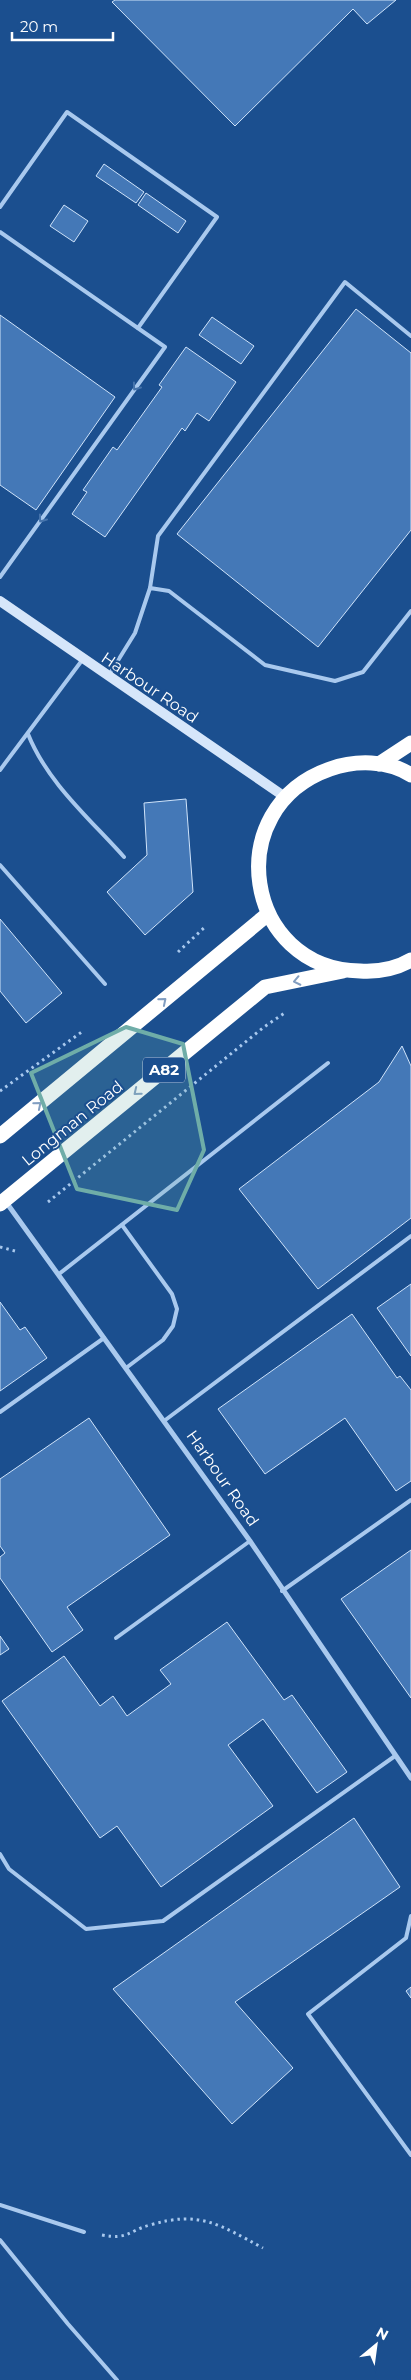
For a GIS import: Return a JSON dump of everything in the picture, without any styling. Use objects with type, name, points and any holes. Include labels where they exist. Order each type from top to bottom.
[{"type":"highway","points":[[379,764],[411,743]]},
{"type":"highway","name":"A82","points":[[411,775],[379,764],[345,764],[312,775],[285,797],[267,823],[258,853],[259,884],[268,914],[287,940],[313,960],[344,971],[377,972],[411,960]]},
{"type":"highway","points":[[0,1136],[268,914]]},
{"type":"highway","name":"Longman Road","points":[[2,1202],[265,987],[344,971]]},
{"type":"street","name":"Harbour Road","points":[[0,601],[285,797]]},
{"type":"street","name":"Harbour Road","points":[[2,1202],[59,1274],[250,1541],[282,1591],[411,1778]]},
{"type":"lane","points":[[0,207],[67,112],[217,217],[138,328]]},
{"type":"lane","points":[[0,232],[164,347],[0,577]]},
{"type":"lane","points":[[108,677],[135,632],[150,588],[158,536],[345,282],[411,336]]},
{"type":"lane","points":[[150,588],[168,591],[265,665],[335,681],[363,672],[411,611]]},
{"type":"lane","points":[[0,770],[82,659]]},
{"type":"lane","points":[[28,734],[36,754],[48,772],[124,857]]},
{"type":"lane","points":[[0,866],[105,984]]},
{"type":"lane","points":[[59,1274],[328,1062]]},
{"type":"lane","points":[[122,1225],[172,1294],[177,1309],[173,1326],[163,1340],[126,1368]]},
{"type":"lane","points":[[164,1420],[411,1236]]},
{"type":"lane","points":[[0,1412],[104,1338]]},
{"type":"lane","points":[[282,1591],[411,1500]]},
{"type":"lane","points":[[116,1638],[250,1541]]},
{"type":"lane","points":[[0,1854],[9,1869],[86,1929],[163,1921],[395,1756]]},
{"type":"lane","points":[[411,1916],[406,1938],[308,2014],[411,2155]]},
{"type":"lane","points":[[0,2204],[84,2232]]},
{"type":"lane","points":[[0,2240],[68,2324],[117,2380]]},
{"type":"path","points":[[177,953],[204,927]]},
{"type":"path","points":[[48,1202],[264,1026],[286,1012]]},
{"type":"path","points":[[0,1090],[88,1028]]},
{"type":"path","points":[[0,1247],[15,1250],[20,1256]]},
{"type":"path","points":[[84,2232],[112,2237],[126,2237],[147,2225],[178,2217],[215,2222],[263,2248]]},
{"type":"highlighted area","points":[[126,1027],[183,1044],[204,1150],[177,1210],[77,1189],[31,1073]]},
{"type":"building","points":[[115,0],[396,0],[367,24],[353,9],[235,126],[112,2]]},
{"type":"building","points":[[104,164],[144,192],[136,203],[96,176]]},
{"type":"building","points":[[146,193],[186,221],[178,233],[138,205]]},
{"type":"building","points":[[64,205],[88,221],[74,242],[50,226]]},
{"type":"building","points":[[356,309],[411,353],[411,530],[318,647],[177,534]]},
{"type":"building","points":[[0,315],[115,397],[36,510],[0,485]]},
{"type":"building","points":[[212,317],[254,346],[241,364],[199,335]]},
{"type":"building","points":[[186,347],[236,382],[209,421],[197,413],[185,431],[182,428],[105,537],[72,514],[87,492],[83,490],[113,447],[117,450],[162,387],[159,385]]},
{"type":"building","points":[[186,799],[193,892],[145,935],[107,892],[147,855],[144,803]]},
{"type":"building","points":[[0,919],[62,993],[26,1023],[0,991]]},
{"type":"building","points":[[402,1046],[411,1066],[411,1218],[318,1289],[239,1189],[379,1082]]},
{"type":"building","points":[[411,1284],[411,1356],[377,1308]]},
{"type":"building","points":[[0,1302],[20,1330],[25,1327],[47,1358],[0,1391]]},
{"type":"building","points":[[352,1314],[397,1378],[400,1376],[411,1390],[411,1481],[396,1491],[345,1418],[265,1474],[218,1409]]},
{"type":"building","points":[[89,1418],[170,1535],[67,1607],[83,1630],[52,1652],[0,1578],[0,1557],[5,1553],[0,1546],[0,1479]]},
{"type":"building","points":[[411,1550],[411,1698],[341,1599]]},
{"type":"building","points":[[227,1622],[284,1700],[292,1695],[347,1772],[317,1793],[263,1719],[228,1745],[273,1806],[161,1887],[117,1826],[100,1838],[2,1701],[64,1656],[100,1706],[113,1696],[127,1716],[171,1684],[160,1670]]},
{"type":"building","points":[[0,1636],[9,1649],[0,1655]]},
{"type":"building","points":[[354,1818],[400,1887],[235,2002],[293,2068],[232,2124],[113,1989]]},
{"type":"building","points":[[411,1987],[411,1998],[406,1991]]}]
